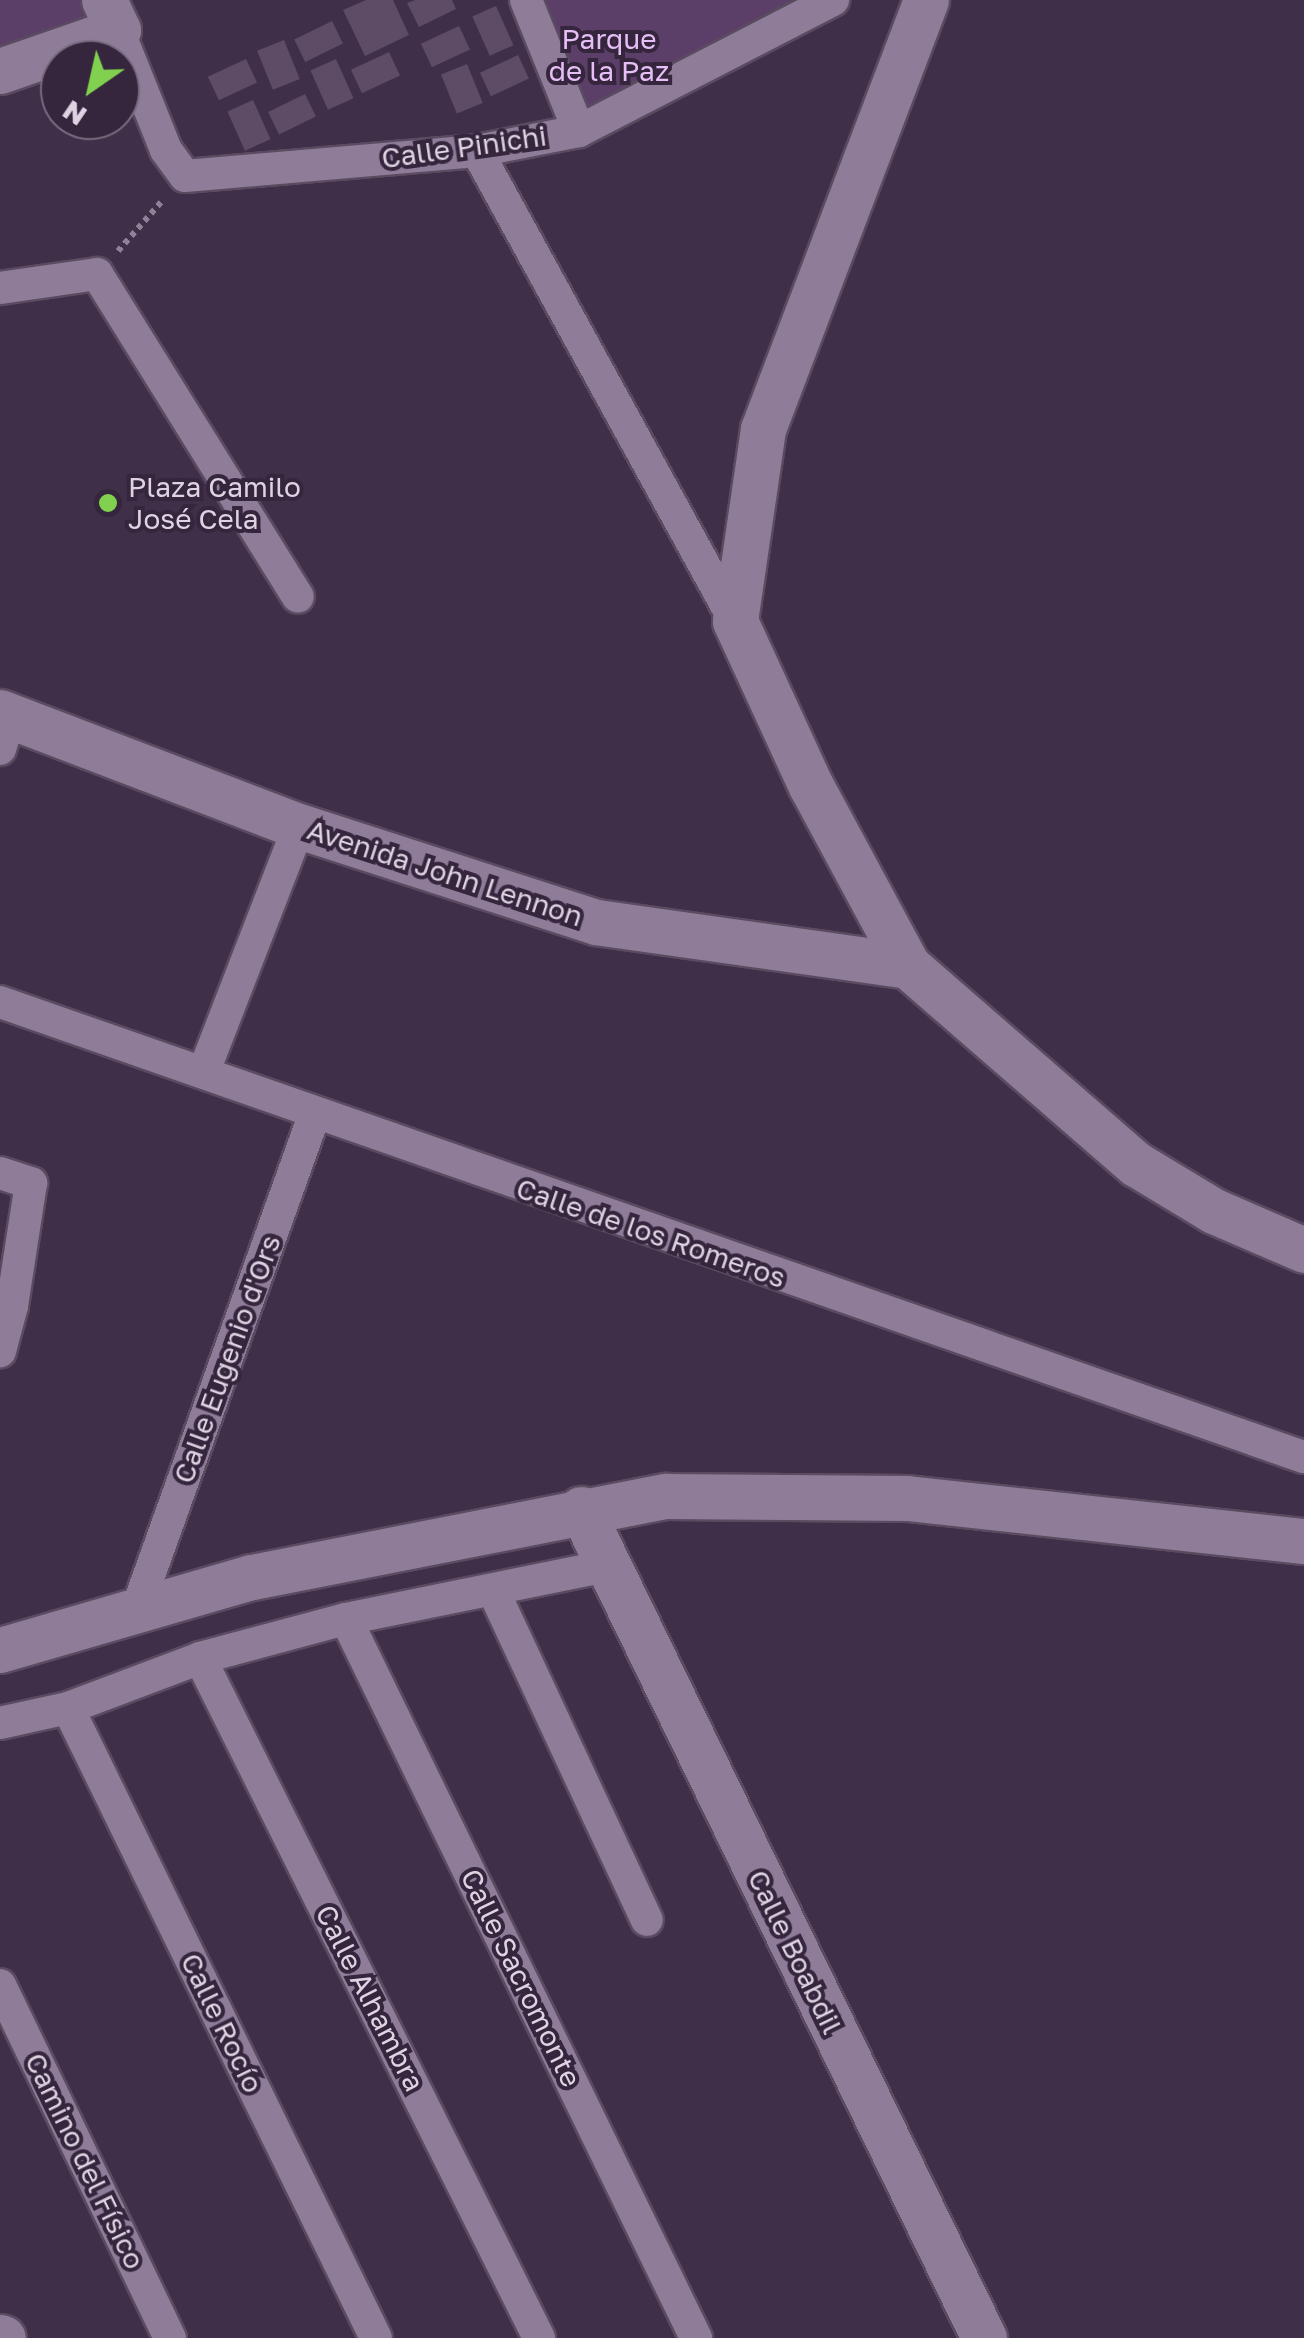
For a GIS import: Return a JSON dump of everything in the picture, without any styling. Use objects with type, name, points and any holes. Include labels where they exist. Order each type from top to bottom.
[{"type":"street","points":[[526,0],[580,131]]},
{"type":"street","name":"Calle Pinichi","points":[[185,176],[477,151],[580,131],[833,0]]},
{"type":"street","points":[[734,621],[744,525],[762,429],[926,0]]},
{"type":"street","points":[[0,71],[111,15],[166,150],[185,176]]},
{"type":"street","points":[[477,151],[734,621],[811,786],[908,966],[1136,1164],[1214,1212],[1304,1250]]},
{"type":"street","points":[[0,288],[97,274],[298,597]]},
{"type":"street","name":"Avenida John Lennon","points":[[4,725],[596,922],[908,966]]},
{"type":"street","points":[[204,1071],[299,826]]},
{"type":"street","name":"Calle de los Romeros","points":[[0,1002],[1304,1458]]},
{"type":"street","name":"Calle Eugenio d'Ors","points":[[138,1606],[316,1113]]},
{"type":"street","points":[[0,1351],[16,1178]]},
{"type":"street","points":[[0,1650],[138,1606],[581,1508],[744,1492],[907,1498],[1304,1541]]},
{"type":"street","name":"Calle Boabdil","points":[[581,1508],[984,2338]]},
{"type":"street","points":[[0,1722],[68,1708],[200,1658],[346,1618],[607,1566]]},
{"type":"street","points":[[494,1590],[647,1920]]},
{"type":"street","name":"Calle Sacromonte","points":[[346,1618],[696,2338]]},
{"type":"street","name":"Calle Alhambra","points":[[200,1658],[540,2338]]},
{"type":"street","name":"Calle Rocío","points":[[68,1708],[376,2338]]},
{"type":"street","name":"Camino del Físico","points":[[0,1985],[170,2338]]},
{"type":"path","points":[[97,274],[185,176]]},
{"type":"green space","points":[[0,0],[104,0],[118,30],[90,40],[40,40],[40,58],[0,72]]},
{"type":"green space","name":"Parque de la Paz","points":[[526,0],[833,0],[579,131]]},
{"type":"building","points":[[366,0],[393,0],[409,35],[365,56],[343,10]]},
{"type":"building","points":[[452,0],[456,9],[419,27],[407,3]]},
{"type":"building","points":[[496,6],[513,45],[490,56],[472,17]]},
{"type":"building","points":[[332,21],[343,43],[305,62],[294,39]]},
{"type":"building","points":[[459,26],[470,50],[432,67],[421,44]]},
{"type":"building","points":[[284,40],[300,79],[273,90],[257,51]]},
{"type":"building","points":[[389,52],[400,76],[362,93],[351,70]]},
{"type":"building","points":[[518,55],[529,79],[491,96],[480,73]]},
{"type":"building","points":[[246,59],[257,83],[219,100],[208,77]]},
{"type":"building","points":[[336,59],[353,98],[328,110],[310,70]]},
{"type":"building","points":[[467,64],[483,103],[457,113],[441,74]]},
{"type":"building","points":[[305,94],[316,116],[279,134],[268,112]]},
{"type":"building","points":[[253,100],[270,139],[245,151],[227,111]]},
{"type":"place","name":"Plaza Camilo José Cela","points":[[108,503]]}]
